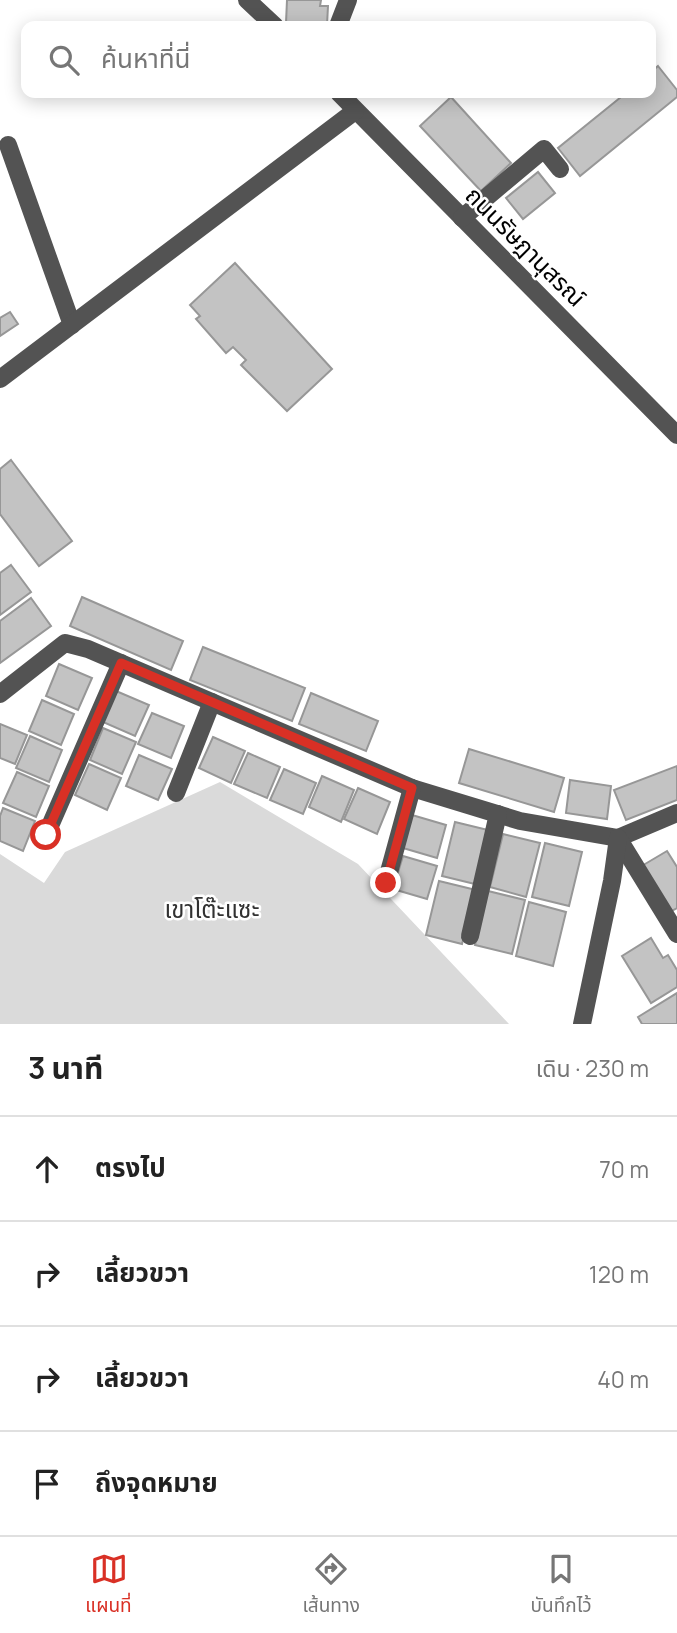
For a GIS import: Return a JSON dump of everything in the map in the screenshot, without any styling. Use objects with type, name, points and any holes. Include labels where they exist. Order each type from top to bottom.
[{"type":"street","points":[[247,0],[270,21]]},
{"type":"street","points":[[340,21],[348,0]]},
{"type":"street","name":"ถนนรัษฎานุสรณ์","points":[[343,98],[677,435]]},
{"type":"street","points":[[0,379],[355,111]]},
{"type":"street","points":[[8,145],[72,325]]},
{"type":"street","points":[[462,218],[544,149],[560,169]]},
{"type":"street","points":[[0,694],[65,643],[88,649],[412,788],[520,821],[618,838],[677,813]]},
{"type":"street","points":[[46,835],[121,663]]},
{"type":"street","points":[[176,793],[212,702]]},
{"type":"street","points":[[386,883],[412,788]]},
{"type":"street","points":[[470,936],[498,814]]},
{"type":"street","points":[[618,838],[677,934]]},
{"type":"street","points":[[582,1024],[612,881],[618,838]]},
{"type":"green space","name":"เขาโต๊ะแซะ","points":[[220,782],[358,864],[509,1024],[0,1024],[0,854],[44,883],[65,852]]},
{"type":"building","points":[[287,0],[321,0],[320,6],[328,6],[327,21],[286,21]]},
{"type":"building","points":[[658,66],[677,90],[677,97],[580,176],[558,148],[620,98],[656,98]]},
{"type":"building","points":[[452,98],[511,163],[481,191],[420,126]]},
{"type":"building","points":[[538,172],[555,193],[523,219],[506,198]]},
{"type":"building","points":[[235,263],[332,369],[287,411],[241,365],[246,360],[233,347],[226,353],[196,319],[200,316],[190,305]]},
{"type":"building","points":[[10,312],[18,324],[0,336],[0,318]]},
{"type":"building","points":[[11,460],[72,541],[39,566],[0,514],[0,469]]},
{"type":"building","points":[[11,565],[31,592],[0,615],[0,573]]},
{"type":"building","points":[[82,597],[183,641],[171,670],[70,626]]},
{"type":"building","points":[[31,598],[51,626],[0,663],[0,621]]},
{"type":"building","points":[[203,647],[305,688],[292,721],[190,680]]},
{"type":"building","points":[[59,664],[92,678],[78,710],[46,696]]},
{"type":"building","points":[[116,691],[149,705],[135,736],[103,722]]},
{"type":"building","points":[[311,693],[378,721],[366,751],[299,724]]},
{"type":"building","points":[[42,700],[74,714],[61,745],[29,731]]},
{"type":"building","points":[[152,713],[184,726],[171,758],[138,744]]},
{"type":"building","points":[[0,724],[27,735],[15,764],[0,758]]},
{"type":"building","points":[[103,728],[136,742],[122,774],[90,760]]},
{"type":"building","points":[[30,736],[62,750],[49,782],[16,768]]},
{"type":"building","points":[[213,737],[245,751],[231,783],[199,768]]},
{"type":"building","points":[[469,749],[564,778],[554,812],[459,783]]},
{"type":"building","points":[[248,753],[280,767],[267,798],[234,784]]},
{"type":"building","points":[[139,755],[172,769],[158,800],[126,786]]},
{"type":"building","points":[[89,764],[121,778],[107,810],[75,795]]},
{"type":"building","points":[[677,766],[677,800],[626,820],[614,790]]},
{"type":"building","points":[[284,769],[316,783],[303,814],[270,800]]},
{"type":"building","points":[[17,772],[49,786],[36,817],[3,803]]},
{"type":"building","points":[[322,776],[354,790],[341,822],[309,807]]},
{"type":"building","points":[[570,780],[611,786],[607,819],[566,813]]},
{"type":"building","points":[[358,788],[390,802],[377,834],[344,819]]},
{"type":"building","points":[[3,808],[35,821],[23,851],[0,841],[0,816]]},
{"type":"building","points":[[412,815],[446,825],[437,858],[403,848]]},
{"type":"building","points":[[455,822],[492,831],[479,885],[442,876]]},
{"type":"building","points":[[503,834],[540,843],[526,897],[490,887]]},
{"type":"building","points":[[545,843],[582,852],[569,906],[532,897]]},
{"type":"building","points":[[667,851],[677,867],[677,908],[668,913],[640,867]]},
{"type":"building","points":[[403,856],[437,866],[427,899],[393,889]]},
{"type":"building","points":[[439,881],[476,890],[462,944],[426,935]]},
{"type":"building","points":[[488,891],[525,900],[512,954],[475,945]]},
{"type":"building","points":[[529,902],[566,912],[553,966],[516,956]]},
{"type":"building","points":[[651,938],[663,958],[668,955],[677,970],[677,987],[651,1003],[622,956]]},
{"type":"building","points":[[677,993],[677,1024],[642,1024],[638,1017]]},
{"type":"route","points":[[46,835],[121,663],[412,788],[386,883]]}]
